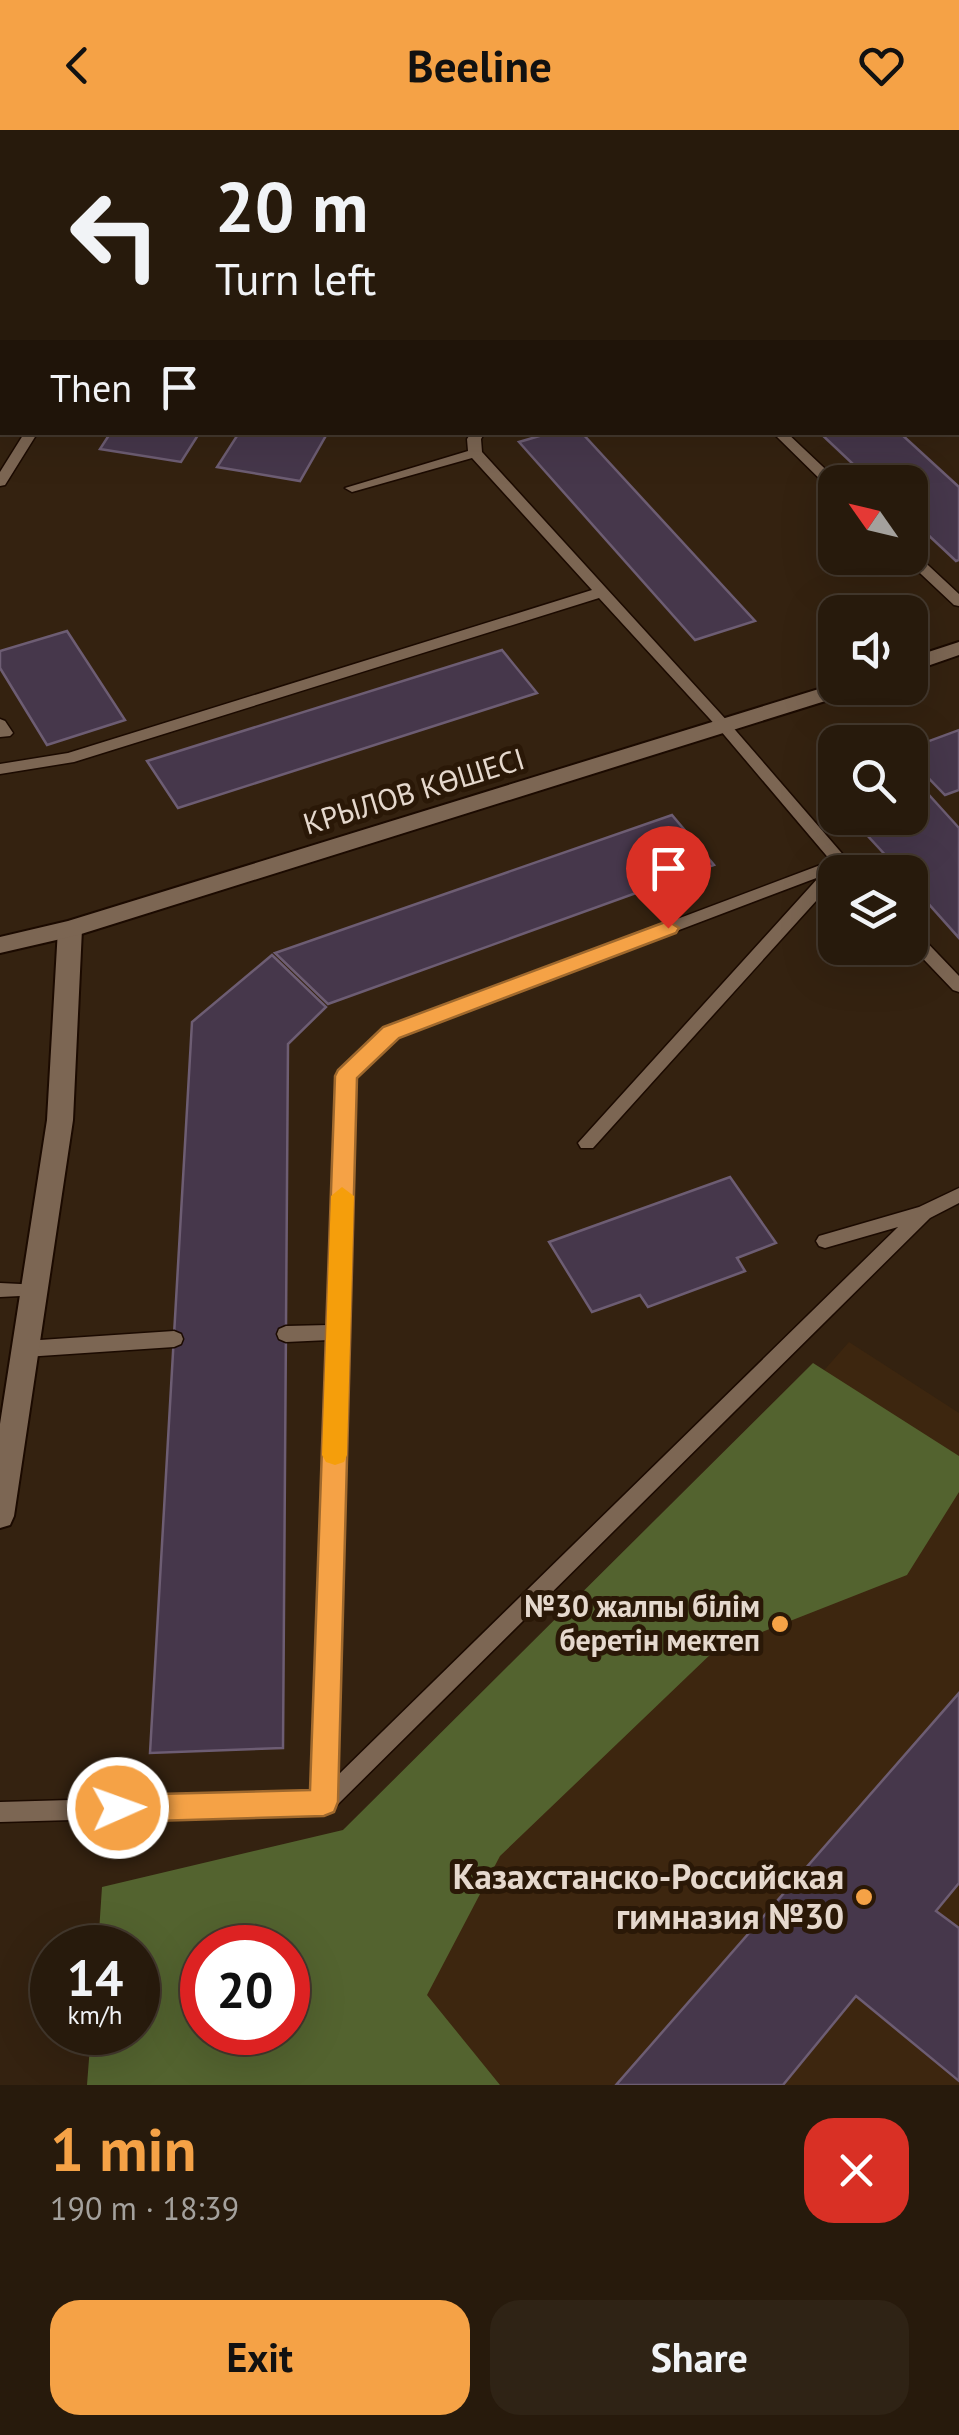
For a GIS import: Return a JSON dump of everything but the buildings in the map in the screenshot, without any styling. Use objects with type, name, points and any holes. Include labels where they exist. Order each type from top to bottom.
[{"type":"main road","points":[[928,659],[959,648]]},
{"type":"main road","name":"КРЫЛОВ КӨШЕСІ","points":[[0,945],[70,929],[818,697]]},
{"type":"main road","points":[[0,1516],[60,1120],[70,929]]},
{"type":"lane","points":[[0,482],[30,435]]},
{"type":"lane","points":[[477,435],[475,453],[725,728],[834,855]]},
{"type":"lane","points":[[781,435],[818,470]]},
{"type":"lane","points":[[352,488],[475,453]]},
{"type":"lane","points":[[928,573],[959,602]]},
{"type":"lane","points":[[0,769],[69,758],[602,592]]},
{"type":"lane","points":[[324,1802],[346,1076],[391,1032],[818,878]]},
{"type":"lane","points":[[588,1143],[818,897]]},
{"type":"lane","points":[[928,954],[959,986]]},
{"type":"lane","points":[[824,1241],[924,1213],[959,1195]]},
{"type":"lane","points":[[0,1812],[324,1802],[924,1213]]},
{"type":"lane","points":[[0,1290],[34,1290]]},
{"type":"lane","points":[[286,1334],[338,1332]]},
{"type":"lane","points":[[25,1349],[174,1339]]},
{"type":"shaded area","name":"№30 жалпы білім беретін мектеп","points":[[849,1342],[959,1413],[959,2085],[199,2085],[201,2055],[310,2055],[310,1928],[414,1835]]},
{"type":"green space","points":[[813,1363],[959,1456],[959,1492],[907,1575],[714,1651],[500,1856],[427,1995],[500,2085],[87,2085],[89,2055],[160,2055],[160,1925],[99,1925],[102,1887],[343,1830]]},
{"type":"slow traffic","points":[[335,1455],[342,1196]]},
{"type":"place","name":"№30 жалпы білім беретін мектеп","points":[[780,1624]]},
{"type":"place","name":"Казахстанско-Российская гимназия №30","points":[[864,1897]]},
{"type":"route","points":[[118,1808],[324,1802],[346,1076],[391,1032],[668,928]]}]
